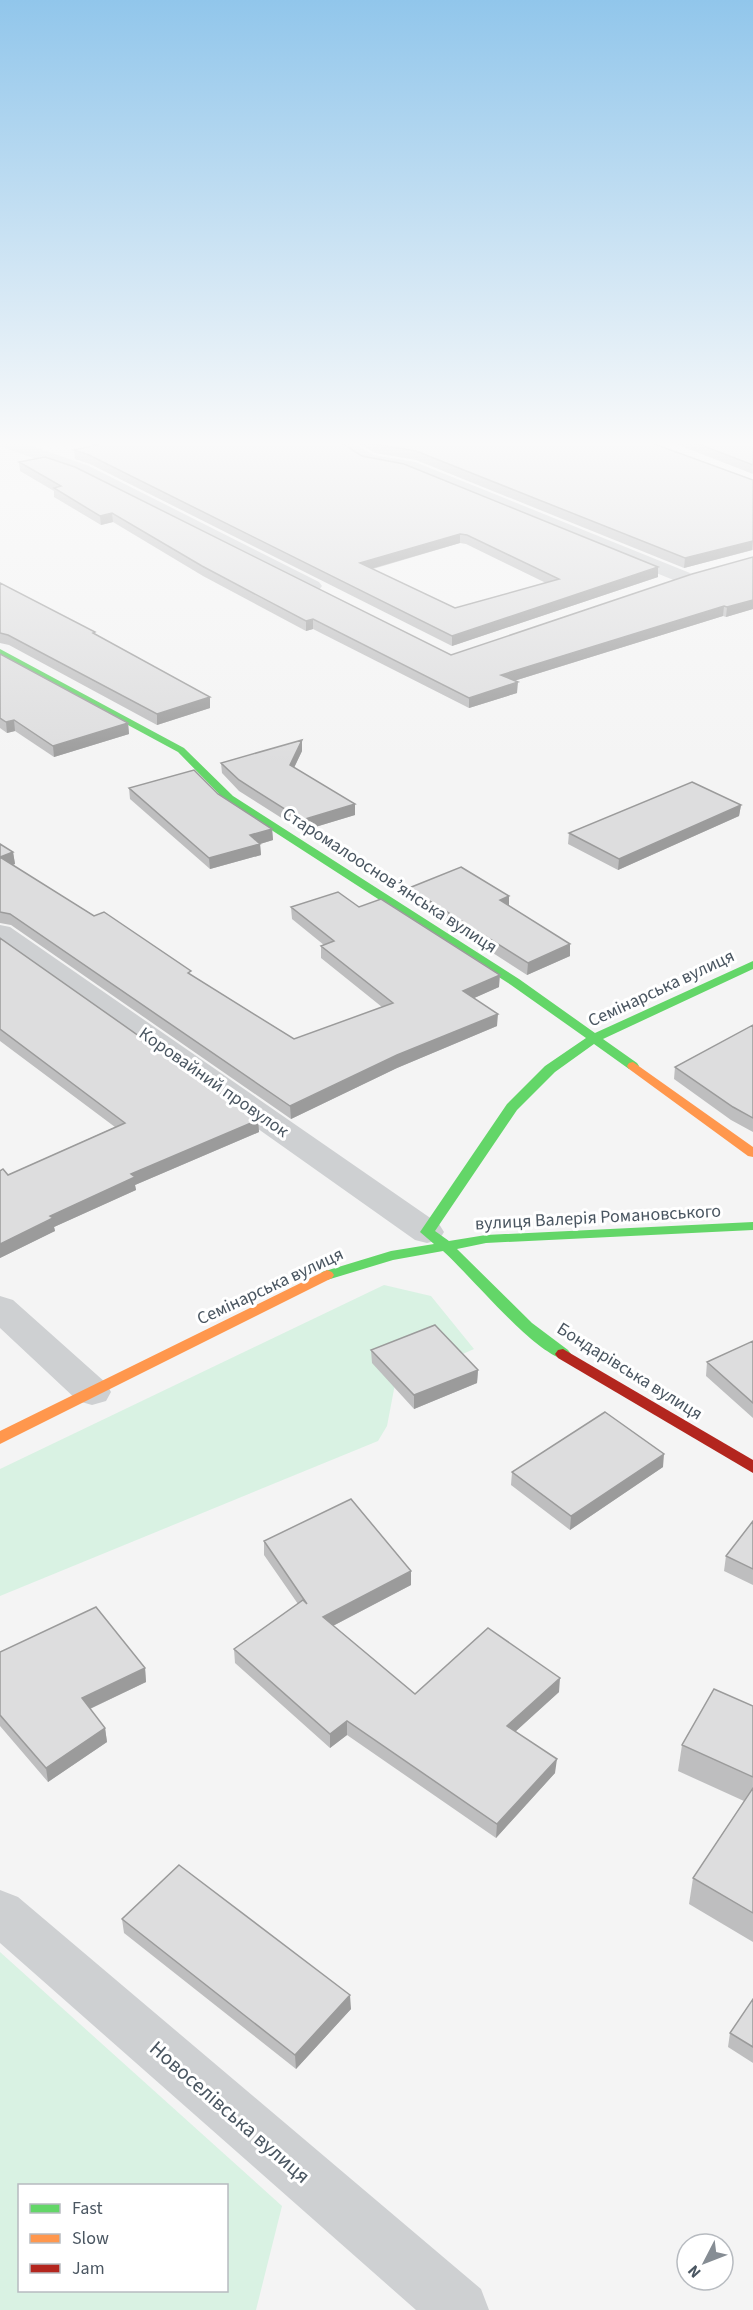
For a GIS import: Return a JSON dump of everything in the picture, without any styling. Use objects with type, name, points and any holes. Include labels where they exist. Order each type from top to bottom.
[{"type":"street","points":[[239,549],[333,596]]},
{"type":"street","points":[[627,549],[693,574],[650,588]]},
{"type":"street","name":"Старомалооснов’янська вулиця","points":[[0,652],[181,750],[229,798],[514,982],[753,1153]]},
{"type":"street","name":"Коровайний провулок","points":[[0,933],[436,1238]]},
{"type":"street","name":"Семінарська вулиця","points":[[0,1438],[335,1271],[381,1258],[436,1238],[512,1107],[550,1069],[593,1040],[753,965]]},
{"type":"street","name":"вулиця Валерія Романовського","points":[[436,1238],[526,1237],[753,1226]]},
{"type":"street","name":"Бондарівська вулиця","points":[[436,1238],[526,1324],[560,1352],[753,1467]]},
{"type":"street","points":[[0,1308],[92,1392]]},
{"type":"street","name":"Новоселівська вулиця","points":[[0,1912],[460,2310]]},
{"type":"green space","points":[[384,1285],[431,1296],[474,1349],[395,1384],[387,1426],[378,1441],[0,1596],[0,1469]]},
{"type":"green space","points":[[0,1952],[282,2206],[256,2310],[0,2310]]},
{"type":"building","points":[[173,549],[239,549],[451,655],[692,574],[753,557],[753,600],[724,606],[501,675],[518,682],[469,698],[313,619],[306,621]]},
{"type":"building","points":[[277,549],[409,549],[360,563],[455,608],[559,579],[496,549],[613,549],[658,567],[452,636]]},
{"type":"building","points":[[662,549],[722,549],[685,558]]},
{"type":"building","points":[[0,583],[95,632],[93,633],[210,697],[157,714],[8,635],[0,633]]},
{"type":"building","points":[[0,654],[128,723],[53,746],[14,720],[6,722],[0,718]]},
{"type":"building","points":[[302,740],[290,765],[355,804],[302,820],[239,780],[221,763]]},
{"type":"building","points":[[194,770],[218,794],[272,829],[250,835],[260,844],[209,858],[129,788]]},
{"type":"building","points":[[692,782],[741,805],[619,859],[569,833]]},
{"type":"building","points":[[0,844],[13,852],[0,857]]},
{"type":"building","points":[[0,857],[94,916],[104,912],[191,971],[188,973],[294,1039],[393,1003],[321,946],[334,941],[291,907],[338,892],[359,907],[381,899],[500,975],[463,991],[498,1014],[397,1055],[290,1106],[10,914],[0,912]]},
{"type":"building","points":[[461,867],[509,896],[500,900],[570,944],[528,963],[409,888]]},
{"type":"building","points":[[0,938],[258,1120],[131,1174],[135,1177],[50,1216],[53,1218],[0,1244],[0,1171],[3,1169],[8,1175],[125,1123],[0,1029]]},
{"type":"building","points":[[753,1025],[753,1118],[675,1067]]},
{"type":"building","points":[[435,1325],[478,1370],[414,1395],[371,1350]]},
{"type":"building","points":[[753,1341],[753,1403],[707,1362]]},
{"type":"building","points":[[605,1412],[664,1454],[571,1516],[512,1472]]},
{"type":"building","points":[[351,1499],[411,1571],[323,1617],[415,1694],[488,1628],[560,1678],[507,1726],[557,1759],[497,1824],[347,1721],[330,1734],[234,1649],[303,1600],[307,1604],[264,1541]]},
{"type":"building","points":[[753,1521],[753,1569],[726,1556]]},
{"type":"building","points":[[96,1607],[145,1668],[82,1698],[105,1728],[46,1768],[0,1715],[0,1652]]},
{"type":"building","points":[[714,1689],[753,1706],[753,1777],[682,1745]]},
{"type":"building","points":[[753,1788],[753,1913],[693,1878]]},
{"type":"building","points":[[179,1865],[350,1995],[295,2055],[122,1919]]},
{"type":"building","points":[[753,1999],[753,2047],[730,2033]]},
{"type":"traffic: fast","points":[[0,652],[181,750],[229,798],[515,982],[633,1066]]},
{"type":"traffic: fast","points":[[563,1354],[527,1326],[462,1261],[427,1232],[512,1107],[550,1069],[593,1039],[753,965]]},
{"type":"traffic: fast","points":[[327,1275],[391,1256],[486,1239],[753,1226]]},
{"type":"traffic: slow","points":[[633,1066],[753,1153]]},
{"type":"traffic: slow","points":[[0,1438],[327,1275]]},
{"type":"traffic: jam","points":[[563,1354],[753,1467]]}]
